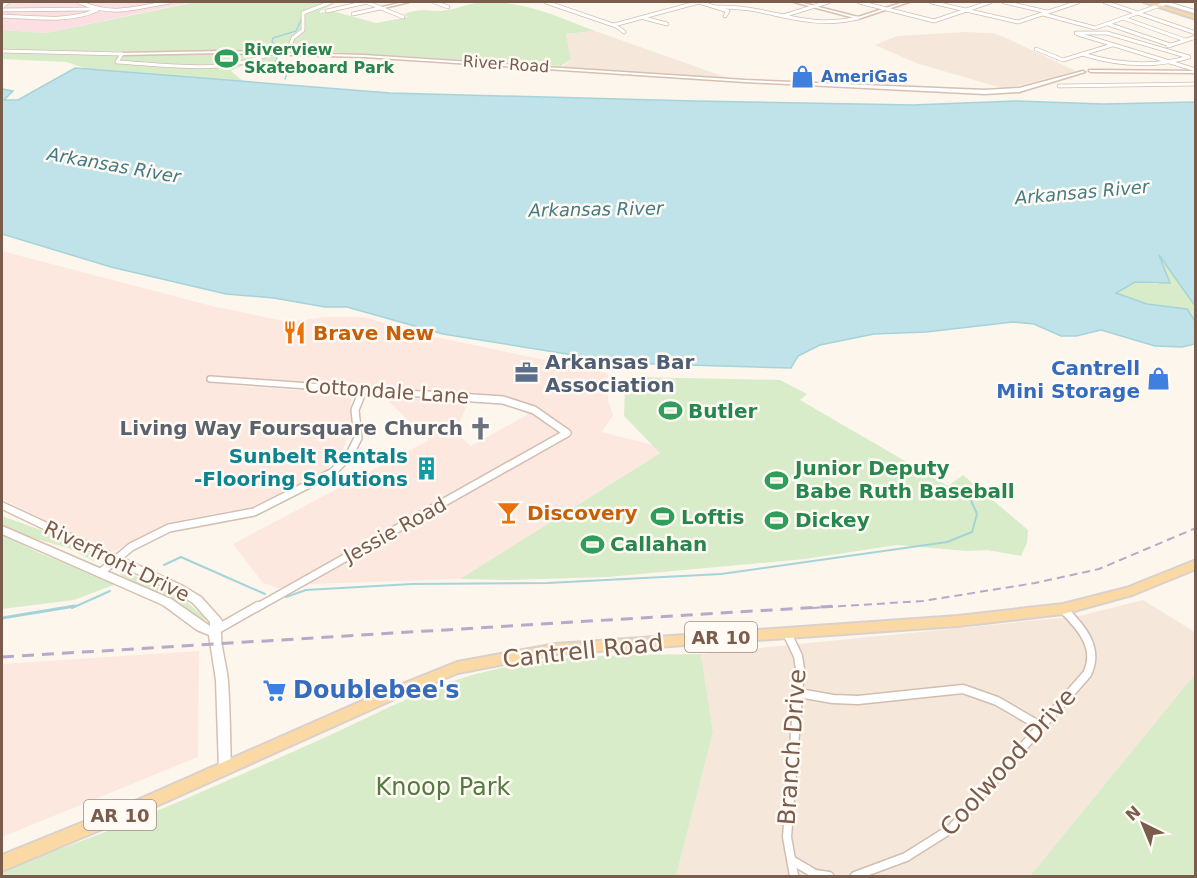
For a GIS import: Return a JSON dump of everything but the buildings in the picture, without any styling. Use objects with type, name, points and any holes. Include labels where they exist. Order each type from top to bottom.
[{"type":"main road","points":[[1146,2],[1196,15]]},
{"type":"main road","name":"Cantrell Road","points":[[2,862],[75,834],[385,697],[457,669],[556,649],[958,621],[1063,609],[1128,592],[1196,564]]},
{"type":"street","points":[[2,2],[8,2]]},
{"type":"street","points":[[2,9],[8,2]]},
{"type":"street","points":[[79,2],[95,10]]},
{"type":"street","points":[[2,9],[109,12],[169,2]]},
{"type":"street","points":[[287,53],[291,43],[303,30],[303,13],[331,2]]},
{"type":"street","points":[[327,11],[366,2],[403,18]]},
{"type":"street","points":[[353,14],[407,2]]},
{"type":"street","points":[[434,2],[448,7]]},
{"type":"street","points":[[546,2],[614,25],[624,32]]},
{"type":"street","points":[[614,25],[699,2],[728,11],[725,16]]},
{"type":"street","points":[[796,2],[858,18]]},
{"type":"street","points":[[783,16],[828,2]]},
{"type":"street","points":[[859,2],[937,20],[990,2]]},
{"type":"street","points":[[716,7],[736,3],[824,24],[842,23],[907,2]]},
{"type":"street","points":[[931,2],[1018,22],[1078,2]]},
{"type":"street","points":[[1004,2],[1048,12]]},
{"type":"street","points":[[1105,2],[1196,34]]},
{"type":"street","points":[[1043,14],[1095,28],[1157,4]]},
{"type":"street","points":[[2,16],[89,14],[95,10]]},
{"type":"street","points":[[643,17],[667,24]]},
{"type":"street","points":[[1123,18],[1185,40]]},
{"type":"street","points":[[1107,24],[1170,45]]},
{"type":"street","points":[[1082,54],[1112,63],[1173,63],[1189,57],[1107,33],[1076,33],[1173,63],[1196,71]]},
{"type":"street","points":[[1164,47],[1196,34]]},
{"type":"street","points":[[1036,50],[1063,60],[1114,45]]},
{"type":"street","name":"River Road","points":[[2,51],[122,54],[287,53],[510,64],[745,81],[978,92],[1011,91],[1091,71],[1196,71]]},
{"type":"street","points":[[122,54],[117,60],[118,63],[207,68],[240,64],[272,53]]},
{"type":"street","points":[[1059,86],[1196,84]]},
{"type":"street","name":"Cottondale Lane","points":[[210,379],[503,400],[534,410],[558,426]]},
{"type":"street","points":[[100,573],[131,547],[169,528],[254,512],[333,472],[350,454],[358,438],[355,410],[363,390]]},
{"type":"street","name":"Jessie Road","points":[[213,632],[567,433],[558,426]]},
{"type":"street","name":"Riverfront Drive","points":[[2,505],[197,600],[216,621],[213,632],[219,654],[222,680],[225,769]]},
{"type":"street","name":"Riverfront Drive","points":[[2,530],[74,564],[168,603],[205,630],[213,632]]},
{"type":"street","name":"Coolwood Drive","points":[[855,876],[868,873],[928,845],[952,828],[1087,674],[1093,664],[1087,636],[1063,609]]},
{"type":"street","name":"Branch Drive","points":[[787,633],[799,662],[799,693],[787,837],[787,851],[793,861],[794,876]]},
{"type":"street","points":[[799,693],[833,699],[858,700],[963,689],[997,701],[1040,726]]},
{"type":"street","points":[[793,861],[815,874],[829,876]]},
{"type":"shaded area","points":[[2,2],[192,2],[46,33],[2,30]]},
{"type":"shaded area","points":[[595,31],[731,79],[562,67],[571,59],[566,34]]},
{"type":"shaded area","points":[[964,32],[992,33],[1004,37],[1076,71],[1005,89],[916,63],[875,45],[897,36]]},
{"type":"shaded area","points":[[2,251],[212,306],[289,322],[325,317],[365,317],[411,332],[608,373],[608,401],[613,415],[602,432],[653,445],[661,452],[460,579],[310,584],[290,592],[263,583],[233,544],[429,440],[389,402],[392,393],[470,398],[458,426],[463,430],[457,434],[471,446],[534,411],[562,431],[565,430],[535,409],[503,399],[234,378],[226,385],[351,394],[351,429],[342,452],[324,471],[253,507],[169,522],[115,551],[106,550],[2,499]]},
{"type":"shaded area","points":[[1143,600],[1195,632],[1195,674],[1030,876],[676,876],[713,732],[701,654],[1079,616]]},
{"type":"shaded area","points":[[199,651],[198,757],[2,837],[2,664]]},
{"type":"green space","points":[[196,2],[337,2],[320,13],[332,11],[376,23],[408,17],[404,14],[414,11],[441,11],[482,2],[497,2],[540,10],[595,31],[566,34],[571,59],[561,66],[324,52],[2,50],[2,30],[46,33]]},
{"type":"green space","points":[[6,52],[280,54],[274,63],[246,64],[231,71],[243,81],[88,69],[66,62],[2,59],[2,55]]},
{"type":"green space","points":[[1157,253],[1195,306],[1195,321],[1187,309],[1147,304],[1116,293],[1134,282],[1158,284]]},
{"type":"green space","name":"Junior Deputy Babe Ruth Baseball","points":[[637,377],[780,380],[807,394],[800,400],[948,486],[963,475],[1028,530],[1027,543],[1021,556],[987,550],[967,551],[897,545],[805,559],[608,577],[460,579],[660,453],[624,416],[625,388]]},
{"type":"green space","points":[[2,516],[60,537],[99,559],[93,561],[68,548],[19,534],[2,525]]},
{"type":"green space","points":[[2,534],[37,552],[116,584],[74,600],[2,609]]},
{"type":"green space","points":[[122,570],[181,597],[209,621],[196,617],[181,605],[121,575],[119,572]]},
{"type":"green space","name":"Knoop Park","points":[[701,654],[713,732],[676,876],[2,876],[2,869],[82,841],[161,809],[399,703],[462,678],[511,666],[565,659],[619,655]]},
{"type":"green space","points":[[1195,674],[1195,876],[1030,876]]},
{"type":"water","name":"Arkansas River","points":[[75,68],[390,93],[913,105],[1015,101],[1104,104],[1195,102],[1195,306],[1159,255],[1170,283],[1135,282],[1116,293],[1147,304],[1187,309],[1195,321],[1195,344],[1182,347],[1155,346],[1101,330],[1076,336],[1061,336],[1034,324],[1013,322],[926,332],[874,334],[820,345],[798,356],[791,368],[622,363],[443,334],[347,307],[325,307],[274,298],[226,294],[111,267],[2,234],[2,89],[13,91],[4,100],[18,100]]},
{"type":"waterway","points":[[280,51],[272,42],[273,38],[296,31],[301,20]]},
{"type":"waterway","points":[[278,55],[275,63],[287,73],[285,79]]},
{"type":"waterway","points":[[286,597],[306,590],[412,584],[548,583],[721,574],[947,542],[972,532],[977,514],[965,487]]},
{"type":"waterway","points":[[164,565],[181,557],[265,594]]},
{"type":"waterway","points":[[72,608],[110,591]]},
{"type":"waterway","points":[[2,618],[75,606]]},
{"type":"railway","points":[[812,608],[923,601],[1035,583],[1099,569],[1196,528]]},
{"type":"railway","points":[[2,657],[836,606]]},
{"type":"place","name":"Riverview Skateboard Park","points":[[226,58]]},
{"type":"place","name":"AmeriGas","points":[[803,76]]},
{"type":"place","name":"Brave New","points":[[295,333]]},
{"type":"place","name":"Arkansas Bar Association","points":[[527,373]]},
{"type":"place","name":"Cantrell Mini Storage","points":[[1158,379]]},
{"type":"place","name":"Butler","points":[[670,411]]},
{"type":"place","name":"Living Way Foursquare Church","points":[[481,428]]},
{"type":"place","name":"Sunbelt Rentals -Flooring Solutions","points":[[426,468]]},
{"type":"place","name":"Junior Deputy Babe Ruth Baseball","points":[[777,480]]},
{"type":"place","name":"Discovery","points":[[509,513]]},
{"type":"place","name":"Loftis","points":[[663,517]]},
{"type":"place","name":"Dickey","points":[[777,520]]},
{"type":"place","name":"Callahan","points":[[592,544]]},
{"type":"place","name":"Doublebee's","points":[[275,690]]}]
